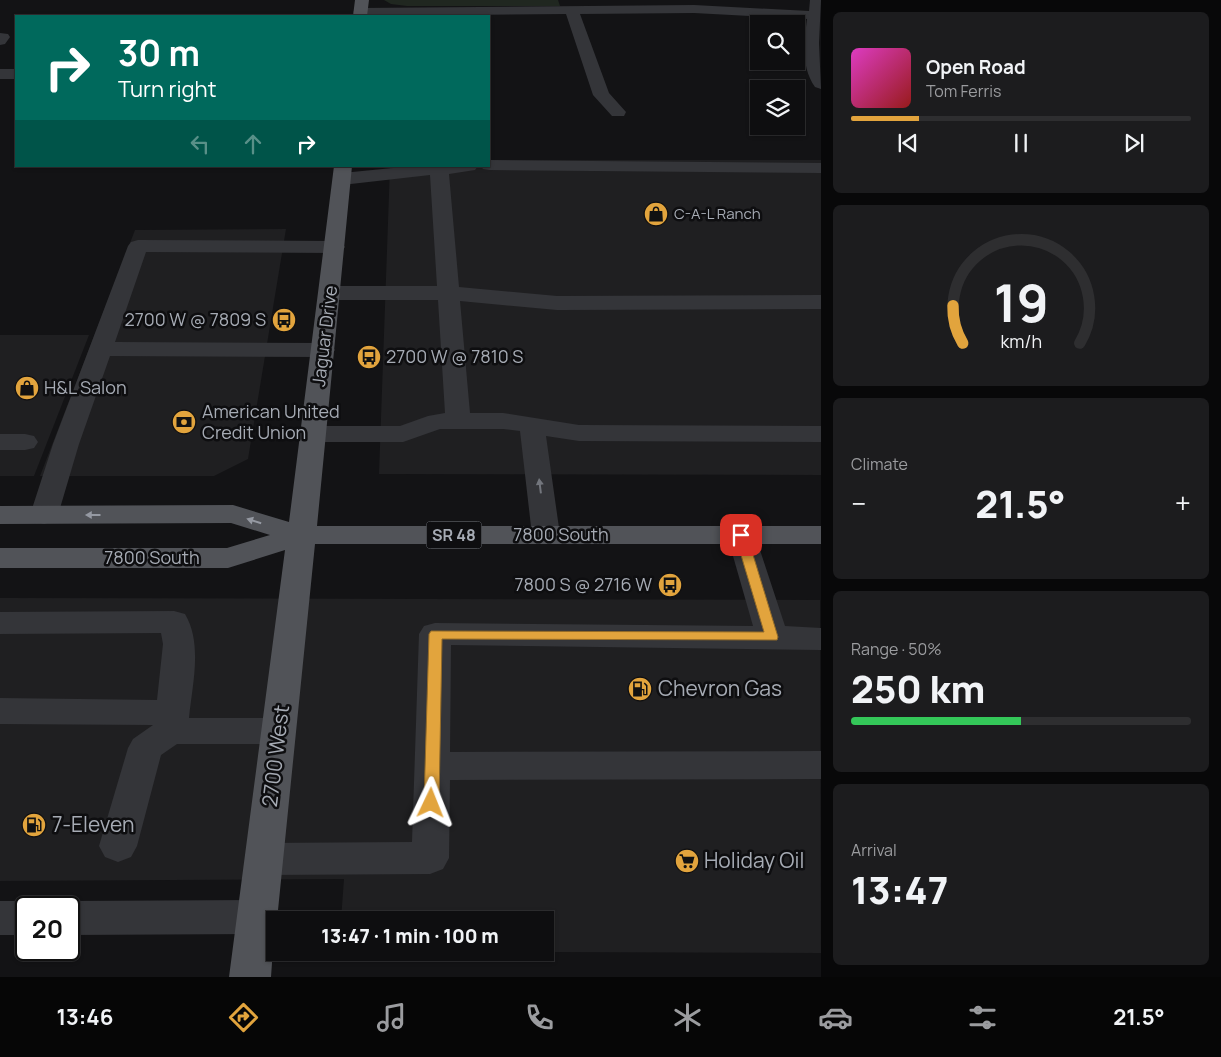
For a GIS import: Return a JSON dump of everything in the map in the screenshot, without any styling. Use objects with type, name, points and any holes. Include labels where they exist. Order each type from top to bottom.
[{"type":"main road","name":"Jaguar Drive","points":[[301,535],[336,247],[342,173]]},
{"type":"main road","name":"7800 South","points":[[0,515],[233,514],[301,535],[821,535]]},
{"type":"main road","name":"7800 South","points":[[0,558],[228,558],[301,535]]},
{"type":"main road","name":"2700 West","points":[[250,977],[301,535]]},
{"type":"street","points":[[817,0],[818,16],[811,54],[814,72],[821,84]]},
{"type":"street","points":[[361,9],[572,10],[650,4],[818,16]]},
{"type":"street","points":[[572,10],[601,95],[618,112]]},
{"type":"street","points":[[0,74],[15,74]]},
{"type":"street","points":[[490,165],[821,168]]},
{"type":"street","points":[[342,173],[459,167]]},
{"type":"street","points":[[439,169],[450,293],[458,421]]},
{"type":"street","points":[[44,515],[66,444],[138,246],[336,247]]},
{"type":"street","points":[[330,293],[450,293],[557,303],[821,302]]},
{"type":"street","points":[[100,350],[323,350]]},
{"type":"street","points":[[313,434],[403,434],[437,420],[503,421],[579,433],[821,434]]},
{"type":"street","points":[[532,426],[546,535]]},
{"type":"street","points":[[741,535],[772,637]]},
{"type":"street","points":[[0,623],[174,622],[179,644],[172,722],[145,748],[118,846]]},
{"type":"street","points":[[264,859],[430,858],[435,634],[821,639]]},
{"type":"street","points":[[0,711],[279,731]]},
{"type":"street","points":[[432,766],[821,765]]},
{"type":"street","points":[[80,918],[256,917]]},
{"type":"street","points":[[0,918],[15,918]]},
{"type":"shaded area","points":[[384,0],[558,0],[560,6],[407,6],[391,4]]},
{"type":"shaded area","points":[[490,160],[821,160],[821,475],[379,474],[390,167],[490,167]]},
{"type":"shaded area","points":[[286,229],[248,459],[214,476],[40,476],[135,230]]},
{"type":"shaded area","points":[[0,335],[89,335],[34,476],[0,476]]},
{"type":"shaded area","points":[[0,598],[820,600],[821,953],[554,952],[554,911],[342,911],[344,879],[0,881]]},
{"type":"place","name":"C-A-L Ranch","points":[[656,214]]},
{"type":"place","name":"2700 W @ 7809 S","points":[[284,320]]},
{"type":"place","name":"2700 W @ 7810 S","points":[[369,357]]},
{"type":"place","name":"H&L Salon","points":[[27,388]]},
{"type":"place","name":"American United Credit Union","points":[[184,422]]},
{"type":"place","name":"7800 S @ 2716 W","points":[[670,585]]},
{"type":"place","name":"Chevron Gas","points":[[640,689]]},
{"type":"place","name":"7-Eleven","points":[[34,825]]},
{"type":"place","name":"Holiday Oil","points":[[687,861]]},
{"type":"route","points":[[431,803],[435,634],[772,637],[741,535]]}]
